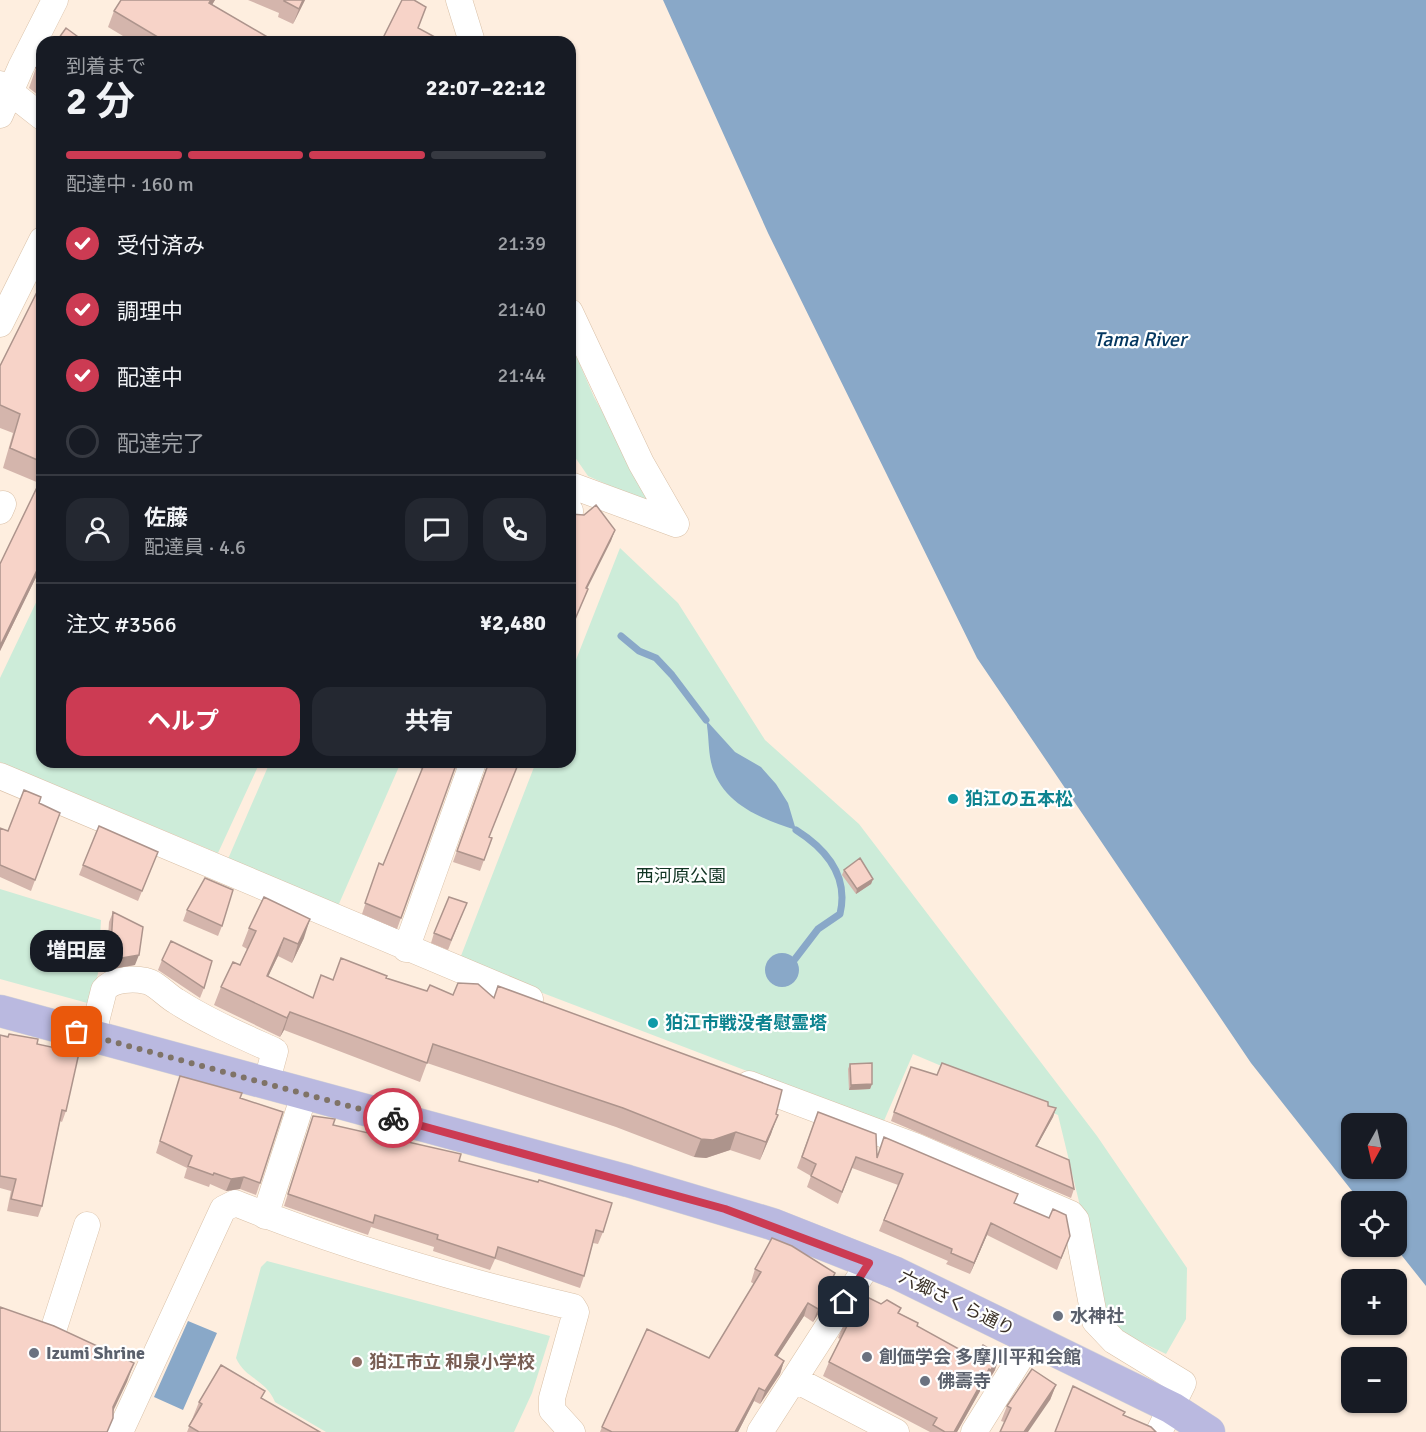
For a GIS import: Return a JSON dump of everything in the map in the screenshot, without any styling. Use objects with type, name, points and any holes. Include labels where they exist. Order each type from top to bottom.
[{"type":"main road","name":"六郷さくら通り","points":[[1,1014],[725,1209],[869,1263],[1032,1340],[1166,1420],[1209,1432]]},
{"type":"street","points":[[37,36],[55,0]]},
{"type":"street","points":[[459,0],[470,36]]},
{"type":"street","points":[[0,115],[6,88],[21,67],[36,37]]},
{"type":"street","points":[[6,88],[36,112]]},
{"type":"street","points":[[0,324],[36,252]]},
{"type":"street","points":[[576,325],[641,463],[676,524],[576,487]]},
{"type":"street","points":[[406,949],[470,768]]},
{"type":"street","points":[[0,776],[406,949],[548,1006]]},
{"type":"street","points":[[92,1037],[104,990],[108,984],[119,981],[148,981],[176,1001],[222,1027],[275,1051],[266,1084]]},
{"type":"street","points":[[726,1075],[917,1147],[1071,1214],[1076,1220],[1095,1321],[1114,1341],[1183,1383],[1166,1420]]},
{"type":"street","points":[[266,1216],[304,1095]]},
{"type":"street","points":[[120,1432],[136,1369],[223,1209],[235,1203],[333,1239],[489,1287],[573,1307],[576,1312],[552,1398],[552,1410],[572,1432]]},
{"type":"street","points":[[53,1332],[87,1225]]},
{"type":"street","points":[[760,1432],[869,1263]]},
{"type":"street","points":[[974,1432],[1032,1340]]},
{"type":"street","points":[[794,1380],[896,1432]]},
{"type":"green space","points":[[576,356],[594,397],[655,506],[588,476],[576,459]]},
{"type":"green space","name":"西河原公園","points":[[620,548],[678,603],[765,740],[859,824],[1097,1136],[1187,1268],[1186,1319],[1166,1354],[1115,1329],[1105,1309],[1058,1115],[913,1054],[883,1123],[459,961],[534,768],[576,768],[576,660]]},
{"type":"green space","points":[[36,603],[36,768],[257,768],[218,853],[0,762],[0,678]]},
{"type":"green space","points":[[267,768],[398,768],[338,906],[228,859]]},
{"type":"green space","points":[[0,889],[101,920],[98,973],[91,1004],[0,979]]},
{"type":"green space","points":[[267,1261],[550,1336],[532,1393],[514,1432],[326,1432],[275,1402],[266,1388],[240,1365],[236,1358],[261,1267]]},
{"type":"water","name":"Tama River","points":[[663,0],[1426,0],[1426,1286],[1403,1257],[1407,1257],[1407,1191],[1352,1191],[1343,1179],[1407,1179],[1407,1113],[1341,1113],[1341,1177],[1251,1063],[977,658],[768,233]]},
{"type":"water","points":[[706,720],[735,752],[761,767],[776,784],[788,803],[796,830],[756,814],[733,799],[723,788],[711,762]]},
{"type":"water","points":[[782,953],[794,958],[799,970],[794,982],[782,987],[770,982],[765,970],[770,958]]},
{"type":"water","points":[[188,1321],[217,1333],[183,1410],[154,1397]]},
{"type":"building","points":[[121,0],[211,0],[209,3],[266,36],[156,36],[114,11]]},
{"type":"building","points":[[284,0],[303,0],[299,9]]},
{"type":"building","points":[[402,0],[414,0],[426,7],[418,28],[433,36],[384,36]]},
{"type":"building","points":[[66,28],[77,36],[60,36]]},
{"type":"building","points":[[36,294],[36,459],[10,448],[20,414],[0,405],[0,366]]},
{"type":"building","points":[[36,489],[36,572],[0,646],[0,564]]},
{"type":"building","points":[[596,505],[615,530],[586,588],[588,589],[576,617],[576,514],[584,515]]},
{"type":"building","points":[[423,768],[455,768],[401,918],[365,903],[379,863],[383,865]]},
{"type":"building","points":[[487,768],[517,768],[489,837],[492,838],[484,860],[457,851]]},
{"type":"building","points":[[24,790],[41,797],[39,803],[60,813],[35,880],[0,865],[0,828],[8,831]]},
{"type":"building","points":[[99,826],[158,852],[142,891],[83,865]]},
{"type":"building","points":[[860,858],[873,879],[857,889],[844,870]]},
{"type":"building","points":[[205,878],[233,890],[222,926],[187,910]]},
{"type":"building","points":[[264,897],[310,919],[298,944],[284,938],[267,976],[313,998],[321,975],[333,980],[341,958],[387,976],[386,978],[427,991],[430,985],[453,995],[458,983],[478,984],[494,998],[498,986],[782,1090],[776,1114],[778,1115],[766,1142],[736,1132],[713,1140],[701,1139],[623,1108],[433,1044],[427,1063],[290,1012],[287,1018],[221,987],[233,962],[240,965],[256,931],[249,928]]},
{"type":"building","points":[[449,897],[467,903],[451,940],[434,933]]},
{"type":"building","points":[[113,912],[143,927],[139,955],[110,960]]},
{"type":"building","points":[[171,941],[212,961],[204,988],[162,960]]},
{"type":"building","points":[[9,1034],[38,1039],[37,1044],[79,1053],[66,1111],[62,1110],[42,1206],[11,1199],[16,1179],[0,1176],[0,1035],[8,1037]]},
{"type":"building","points":[[872,1063],[872,1084],[851,1085],[850,1064]]},
{"type":"building","points":[[942,1063],[1048,1102],[1048,1106],[1056,1108],[1036,1146],[1069,1160],[1074,1189],[894,1112],[911,1067],[937,1075]]},
{"type":"building","points":[[180,1076],[242,1093],[240,1098],[283,1112],[260,1183],[244,1177],[231,1179],[214,1173],[213,1175],[188,1166],[192,1156],[160,1141]]},
{"type":"building","points":[[818,1112],[876,1134],[877,1158],[884,1137],[1018,1194],[1014,1203],[1049,1218],[1053,1209],[1066,1215],[1070,1236],[1061,1258],[991,1223],[974,1263],[951,1253],[952,1249],[884,1220],[903,1174],[856,1157],[842,1192],[811,1176],[816,1164],[802,1157]]},
{"type":"building","points":[[313,1116],[335,1119],[333,1125],[461,1154],[459,1161],[538,1182],[539,1180],[612,1203],[603,1232],[596,1230],[584,1276],[498,1247],[495,1258],[437,1239],[438,1235],[375,1215],[373,1223],[288,1194]]},
{"type":"building","points":[[772,1238],[792,1246],[835,1273],[831,1281],[834,1283],[818,1309],[808,1303],[775,1355],[784,1361],[765,1391],[759,1388],[735,1432],[612,1432],[602,1427],[647,1329],[709,1358],[761,1272],[755,1269]]},
{"type":"building","points":[[863,1295],[881,1304],[887,1300],[901,1308],[898,1313],[918,1323],[917,1326],[975,1358],[983,1345],[1000,1355],[991,1370],[989,1369],[954,1432],[945,1432],[933,1425],[937,1418],[829,1362],[847,1326],[844,1324]]},
{"type":"building","name":"Izumi Shrine","points":[[0,1307],[54,1326],[134,1363],[113,1407],[113,1418],[107,1432],[0,1432]]},
{"type":"building","points":[[221,1365],[265,1391],[261,1398],[320,1432],[199,1432],[189,1426],[202,1404],[199,1402]]},
{"type":"building","points":[[1032,1369],[1056,1385],[1024,1432],[1000,1432],[1011,1408],[1007,1406]]},
{"type":"building","points":[[1073,1386],[1125,1412],[1123,1415],[1151,1427],[1156,1432],[1055,1432]]},
{"type":"waterway","points":[[621,636],[639,651],[656,658],[706,720]]},
{"type":"waterway","points":[[795,959],[818,929],[840,914],[842,900],[838,876],[833,865],[817,846],[796,830]]},
{"type":"way so far","points":[[77,1032],[393,1118]]},
{"type":"place","name":"狛江の五本松","points":[[953,799]]},
{"type":"place","name":"狛江市戦没者慰霊塔","points":[[653,1023]]},
{"type":"place","name":"増田屋","points":[[77,1032]]},
{"type":"place","name":"水神社","points":[[1058,1316]]},
{"type":"place","name":"Izumi Shrine","points":[[34,1353]]},
{"type":"place","name":"創価学会 多摩川平和会館","points":[[867,1357]]},
{"type":"place","name":"狛江市立 和泉小学校","points":[[357,1362]]},
{"type":"place","name":"佛壽寺","points":[[925,1381]]},
{"type":"route","points":[[393,1118],[725,1209],[772,1224],[869,1263],[844,1302]]}]
